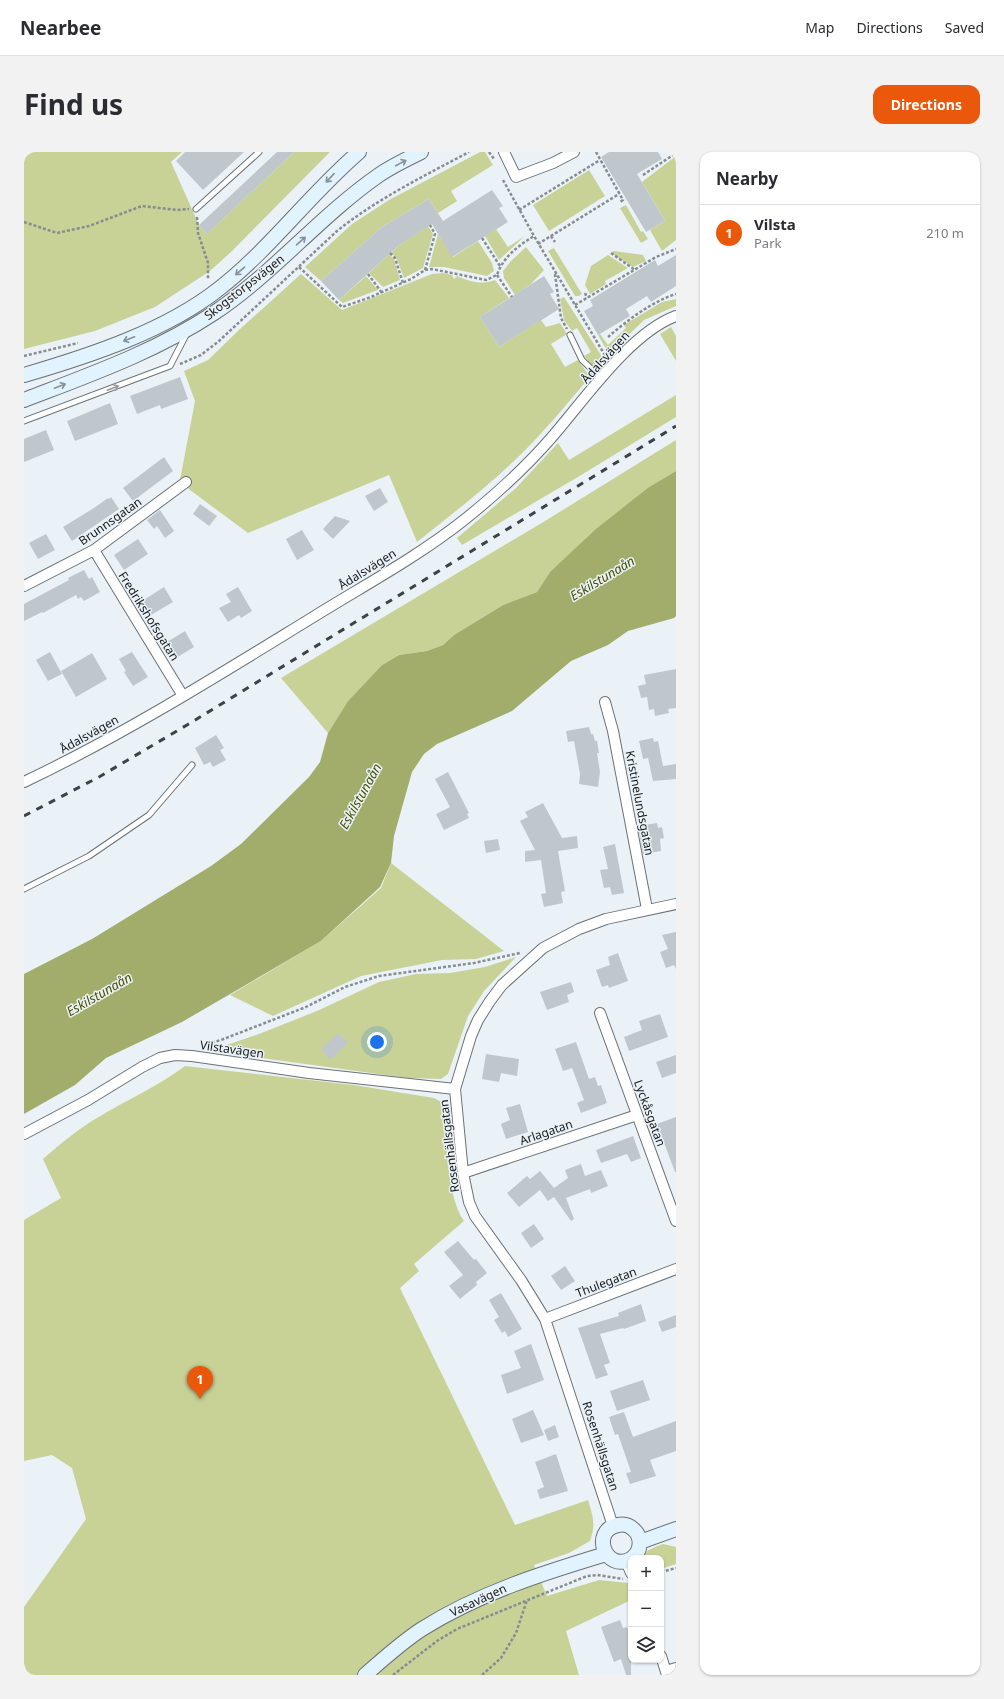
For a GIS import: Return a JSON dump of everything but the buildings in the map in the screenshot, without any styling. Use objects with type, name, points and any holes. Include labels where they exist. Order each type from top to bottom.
[{"type":"main road","name":"Skogstorpsvägen","points":[[24,375],[74,361],[136,336],[174,317],[214,292],[243,268],[337,171],[359,152]]},
{"type":"main road","name":"Skogstorpsvägen","points":[[24,400],[97,372],[169,341],[215,313],[251,284],[341,204],[380,174],[421,152]]},
{"type":"main road","points":[[628,1565],[615,1561],[606,1554],[603,1544],[607,1531],[613,1526],[624,1525],[631,1527],[638,1535],[640,1542],[636,1555]]},
{"type":"main road","points":[[640,1542],[676,1529]]},
{"type":"main road","name":"Vasavägen","points":[[365,1675],[421,1630],[469,1604],[500,1589],[552,1570],[606,1554]]},
{"type":"street","points":[[504,152],[516,177],[553,163],[574,152]]},
{"type":"street","name":"Ådalsvägen","points":[[24,782],[64,763],[183,696],[443,536],[466,519],[509,480],[551,438],[640,337],[655,326],[676,316]]},
{"type":"street","name":"Brunnsgatan","points":[[24,586],[94,550],[186,482]]},
{"type":"street","name":"Fredrikshofsgatan","points":[[94,550],[183,696]]},
{"type":"street","name":"Kristinelundsgatan","points":[[605,702],[614,738],[647,909]]},
{"type":"street","name":"Rosenhällsgatan","points":[[613,1526],[545,1319],[521,1280],[475,1216],[469,1202],[463,1173],[455,1089],[465,1055],[478,1020],[502,985],[544,948],[579,929],[606,919],[676,904]]},
{"type":"street","name":"Lyckåsgatan","points":[[600,1013],[676,1221]]},
{"type":"street","name":"Vilstavägen","points":[[24,1134],[88,1100],[142,1067],[160,1058],[175,1055],[192,1056],[309,1073],[455,1089]]},
{"type":"street","name":"Arlagatan","points":[[463,1173],[637,1115]]},
{"type":"street","name":"Thulegatan","points":[[545,1319],[676,1269]]},
{"type":"street","points":[[663,1663],[667,1673],[676,1668]]},
{"type":"lane","points":[[196,209],[259,152]]},
{"type":"lane","points":[[24,421],[170,366],[190,328]]},
{"type":"lane","points":[[570,335],[582,360],[602,379]]},
{"type":"lane","points":[[24,890],[90,856],[149,815],[192,765]]},
{"type":"path","points":[[170,366],[193,360],[210,349],[337,231],[362,211],[468,152]]},
{"type":"path","points":[[489,152],[495,161]]},
{"type":"path","points":[[596,152],[623,200],[620,202]]},
{"type":"path","points":[[643,175],[676,152]]},
{"type":"path","points":[[519,210],[600,160]]},
{"type":"path","points":[[502,178],[555,273],[608,358]]},
{"type":"path","points":[[538,244],[619,194]]},
{"type":"path","points":[[24,222],[57,233],[89,226],[142,206],[177,210],[196,209],[198,233],[208,263],[208,280]]},
{"type":"path","points":[[425,270],[435,234],[430,225]]},
{"type":"path","points":[[299,267],[342,307],[403,283],[425,270],[432,269],[486,280],[497,275],[500,266],[515,249],[534,236]]},
{"type":"path","points":[[551,236],[554,242]]},
{"type":"path","points":[[482,238],[500,266]]},
{"type":"path","points":[[575,305],[656,256],[676,249]]},
{"type":"path","points":[[390,253],[395,258],[403,283]]},
{"type":"path","points":[[611,254],[635,270]]},
{"type":"path","points":[[555,273],[561,318],[570,335]]},
{"type":"path","points":[[368,274],[382,292]]},
{"type":"path","points":[[453,278],[456,274]]},
{"type":"path","points":[[497,275],[512,297]]},
{"type":"path","points":[[205,283],[213,277]]},
{"type":"path","points":[[585,293],[587,298]]},
{"type":"path","points":[[608,337],[646,308],[664,298],[676,294]]},
{"type":"path","points":[[24,356],[80,342]]},
{"type":"path","points":[[201,1046],[221,1040],[292,1012],[345,987],[379,976],[474,963],[520,953]]},
{"type":"path","points":[[394,1675],[437,1641],[457,1629],[587,1576],[597,1575],[628,1567]]},
{"type":"path","points":[[664,1571],[676,1568]]},
{"type":"path","points":[[482,1675],[501,1658],[516,1633],[528,1599]]},
{"type":"shaded area","points":[[24,152],[182,152],[171,162],[199,225],[207,234],[294,152],[330,152],[231,252],[210,271],[155,307],[95,331],[24,349]]},
{"type":"shaded area","points":[[480,152],[485,152],[493,165],[451,191],[457,201],[438,213],[429,199],[382,227],[321,281],[305,267],[352,224],[389,200]]},
{"type":"shaded area","points":[[676,156],[676,240],[662,251],[650,230],[665,221],[642,182]]},
{"type":"shaded area","points":[[589,170],[605,196],[549,231],[533,205]]},
{"type":"shaded area","points":[[626,205],[641,232],[643,231],[648,239],[641,243],[620,208]]},
{"type":"shaded area","points":[[428,226],[433,234],[423,268],[404,278],[396,257],[391,253],[398,246]]},
{"type":"shaded area","points":[[496,229],[508,247],[525,236],[499,260],[485,236]]},
{"type":"shaded area","points":[[438,234],[453,257],[478,241],[492,263],[494,271],[487,276],[444,267],[429,267]]},
{"type":"shaded area","points":[[526,247],[544,270],[531,284],[515,295],[504,278],[503,271]]},
{"type":"shaded area","points":[[554,248],[582,294],[579,296],[575,296],[548,251]]},
{"type":"shaded area","points":[[614,251],[643,255],[646,261],[633,267],[611,253]]},
{"type":"shaded area","points":[[389,254],[394,259],[400,280],[383,287],[369,273]]},
{"type":"shaded area","points":[[608,255],[628,268],[605,281],[606,284],[590,294],[585,285],[591,266]]},
{"type":"shaded area","points":[[443,273],[452,275],[454,279],[457,276],[476,282],[490,282],[495,280],[509,298],[480,317],[499,347],[541,320],[546,327],[560,323],[567,334],[551,344],[565,367],[578,360],[590,377],[550,424],[515,460],[483,489],[417,542],[389,475],[248,533],[190,490],[180,480],[195,401],[184,371],[208,360],[301,274],[342,310],[432,274]]},
{"type":"shaded area","points":[[366,276],[378,290],[343,303],[339,300]]},
{"type":"shaded area","points":[[564,297],[604,360],[596,370],[584,356],[591,352],[577,328],[572,331],[564,320],[560,299]]},
{"type":"shaded area","points":[[676,299],[676,306],[644,320],[609,354],[598,335],[600,334],[608,345],[626,328],[624,325],[662,302]]},
{"type":"shaded area","points":[[671,327],[676,336],[676,361],[660,334]]},
{"type":"shaded area","points":[[676,395],[676,417],[462,545],[457,538],[516,488],[558,443],[569,460]]},
{"type":"shaded area","points":[[676,440],[676,471],[649,487],[550,572],[537,592],[503,605],[454,635],[443,645],[427,651],[399,655],[382,665],[348,701],[328,733],[281,678],[545,521]]},
{"type":"shaded area","points":[[391,863],[504,951],[476,959],[442,960],[361,976],[273,1016],[230,995],[321,941],[381,888]]},
{"type":"shaded area","points":[[516,957],[484,991],[468,1016],[448,1074],[441,1079],[408,1078],[209,1051],[259,1034],[317,1011],[379,982],[416,974],[450,973],[485,967]]},
{"type":"shaded area","points":[[185,1066],[354,1085],[434,1098],[443,1103],[450,1181],[458,1210],[464,1221],[414,1264],[419,1271],[400,1288],[515,1525],[588,1500],[593,1520],[593,1530],[590,1541],[569,1553],[534,1565],[547,1596],[599,1580],[628,1583],[628,1601],[566,1631],[579,1675],[28,1675],[24,1664],[24,1607],[86,1519],[72,1468],[52,1455],[24,1461],[24,1220],[61,1198],[43,1159],[69,1137],[108,1111],[174,1074]]},
{"type":"shaded area","points":[[663,1544],[676,1547],[676,1564],[664,1568],[664,1555],[643,1555]]},
{"type":"water","name":"Eskilstunaån","points":[[676,471],[676,616],[674,618],[628,631],[608,645],[571,661],[512,711],[437,744],[424,754],[412,772],[394,836],[391,863],[380,887],[321,941],[182,1022],[106,1058],[75,1085],[24,1114],[24,974],[92,939],[211,866],[241,844],[309,777],[320,762],[328,733],[348,701],[382,665],[399,655],[427,651],[443,645],[454,635],[503,605],[537,592],[550,572],[596,529],[649,487]]},
{"type":"railway","points":[[24,816],[99,777],[187,725],[676,426]]},
{"type":"place","name":"Vilsta","points":[[200,1399]]}]
